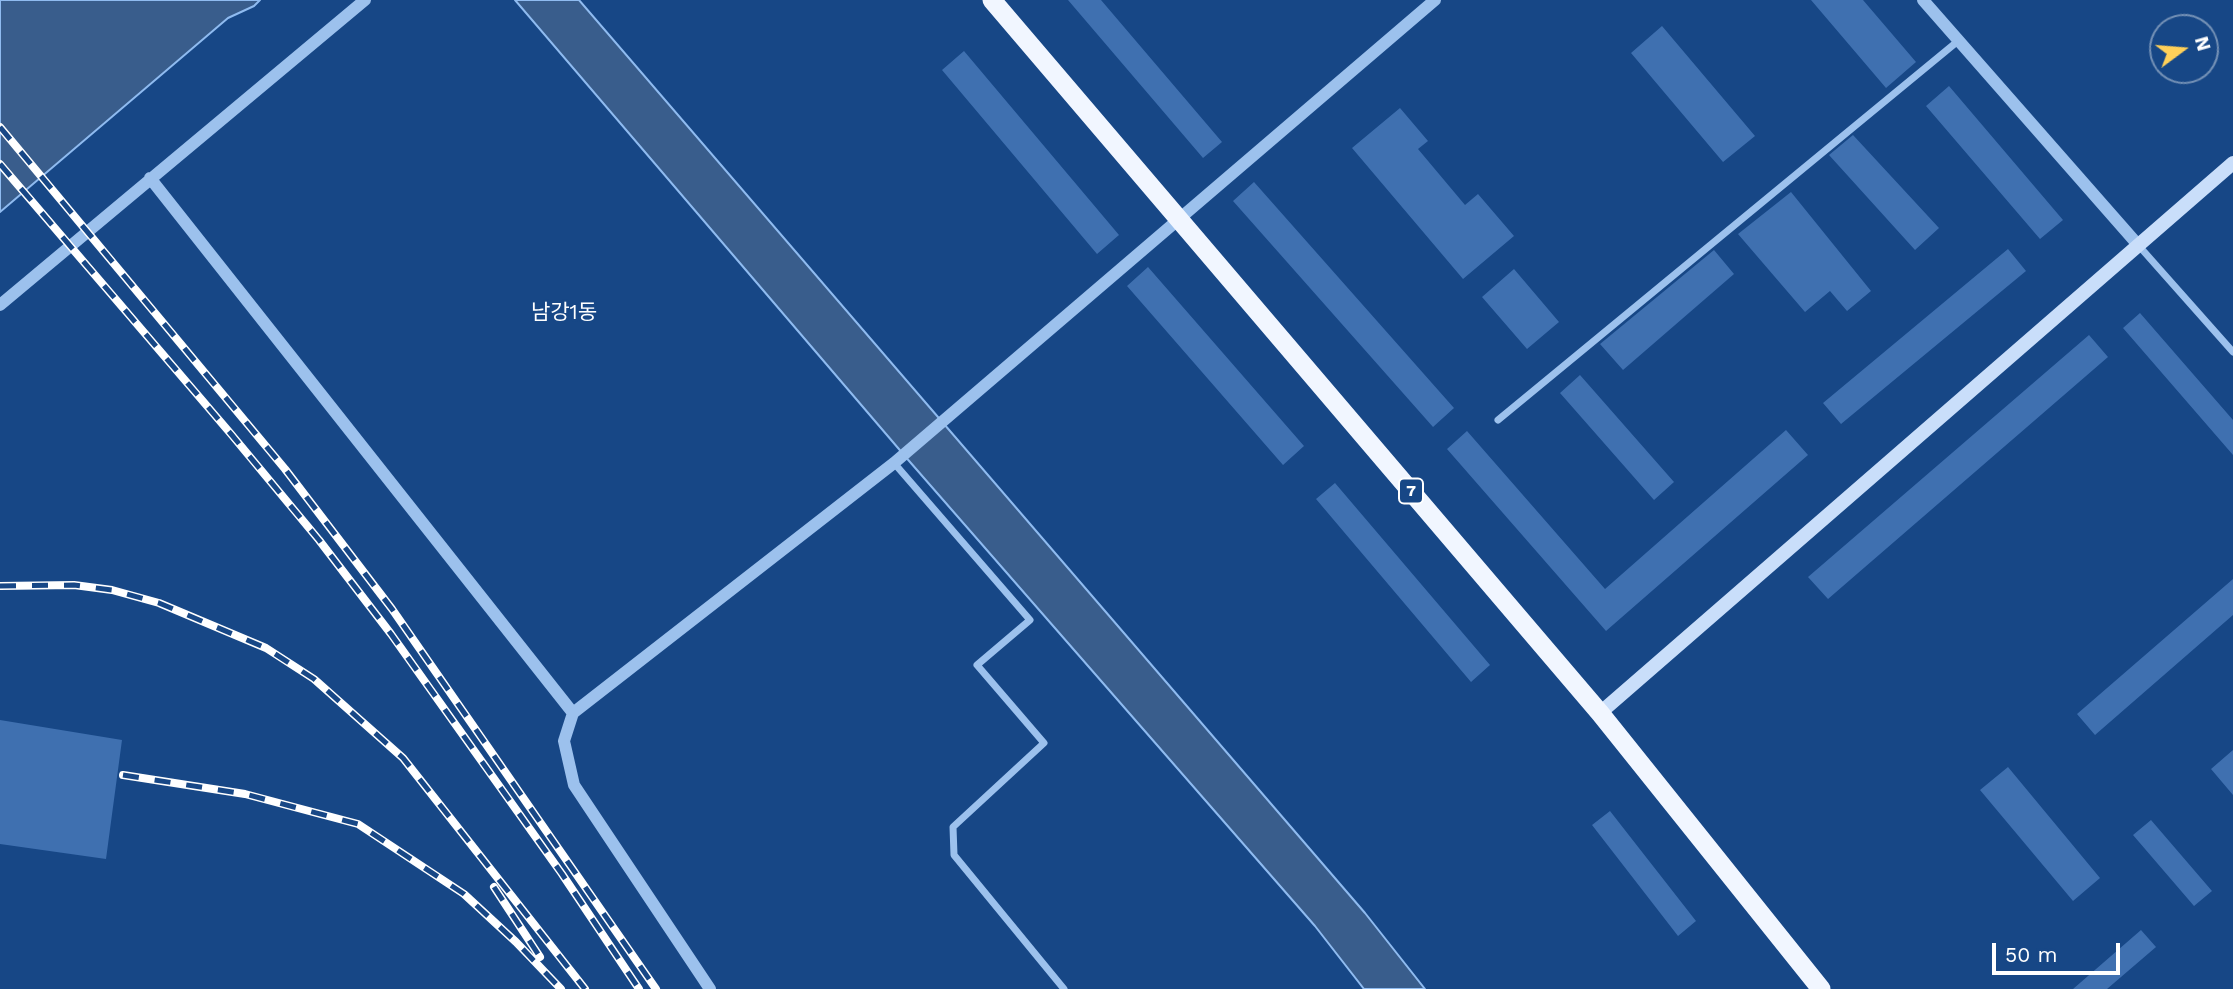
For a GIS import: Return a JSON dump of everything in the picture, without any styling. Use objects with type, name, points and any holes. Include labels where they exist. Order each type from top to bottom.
[{"type":"highway","name":"7","points":[[992,0],[1600,713],[1821,989]]},
{"type":"main road","points":[[1600,713],[2233,163]]},
{"type":"street","points":[[0,304],[365,0]]},
{"type":"street","points":[[710,989],[574,785],[564,741],[573,713],[894,463],[1435,0]]},
{"type":"street","points":[[1923,0],[2233,352]]},
{"type":"street","points":[[1498,421],[1958,41]]},
{"type":"street","points":[[150,178],[573,713]]},
{"type":"street","points":[[894,463],[1030,620],[977,665],[1044,743],[953,827],[954,855],[1064,989]]},
{"type":"water","points":[[0,0],[260,0],[254,6],[228,18],[0,212]]},
{"type":"water","points":[[515,0],[579,0],[1365,913],[1425,989],[1364,989],[1315,926],[910,462]]},
{"type":"building","points":[[1068,0],[1101,0],[1222,142],[1203,158]]},
{"type":"building","points":[[1811,0],[1863,0],[1916,62],[1886,88]]},
{"type":"building","points":[[1662,26],[1755,136],[1723,162],[1631,53]]},
{"type":"building","points":[[964,51],[1119,235],[1097,254],[942,70]]},
{"type":"building","points":[[1949,86],[2063,220],[2040,239],[1926,106]]},
{"type":"building","points":[[1400,108],[1428,141],[1418,149],[1465,205],[1478,194],[1514,236],[1463,279],[1352,148]]},
{"type":"building","points":[[1853,135],[1939,228],[1915,250],[1829,155]]},
{"type":"building","points":[[1254,182],[1454,408],[1433,427],[1233,201]]},
{"type":"building","points":[[1791,192],[1871,291],[1847,311],[1830,291],[1805,312],[1738,234]]},
{"type":"building","points":[[2008,249],[2026,271],[1841,424],[1823,403]]},
{"type":"building","points":[[1714,250],[1734,274],[1623,370],[1600,344]]},
{"type":"building","points":[[1148,267],[1304,446],[1283,465],[1127,286]]},
{"type":"building","points":[[1514,269],[1559,322],[1527,349],[1482,297]]},
{"type":"building","points":[[2140,313],[2233,420],[2233,455],[2123,328]]},
{"type":"building","points":[[2089,335],[2108,357],[1828,599],[1808,577]]},
{"type":"building","points":[[1580,375],[1674,482],[1654,500],[1560,393]]},
{"type":"building","points":[[1786,430],[1808,455],[1606,631],[1447,449],[1467,431],[1605,589]]},
{"type":"building","points":[[1335,483],[1490,665],[1471,682],[1316,499]]},
{"type":"building","points":[[2233,579],[2233,615],[2095,735],[2077,714]]},
{"type":"building","points":[[0,720],[122,740],[106,859],[0,844]]},
{"type":"building","points":[[2233,750],[2233,795],[2211,769]]},
{"type":"building","points":[[2008,767],[2100,878],[2073,901],[1980,790]]},
{"type":"building","points":[[1610,811],[1696,921],[1678,936],[1592,825]]},
{"type":"building","points":[[2151,820],[2212,891],[2194,906],[2133,835]]},
{"type":"building","points":[[2141,930],[2156,947],[2107,989],[2073,989]]},
{"type":"railway","points":[[0,127],[285,469],[392,609],[656,989]]},
{"type":"railway","points":[[0,164],[319,540],[391,634],[562,874],[639,989]]},
{"type":"railway","points":[[0,586],[74,585],[112,590],[159,603],[266,648],[314,679],[403,758],[585,989]]},
{"type":"railway","points":[[123,775],[245,794],[358,824],[464,894],[561,989]]},
{"type":"railway","points":[[494,887],[540,957]]},
{"type":"district","name":"남강1동","points":[[564,313]]}]
